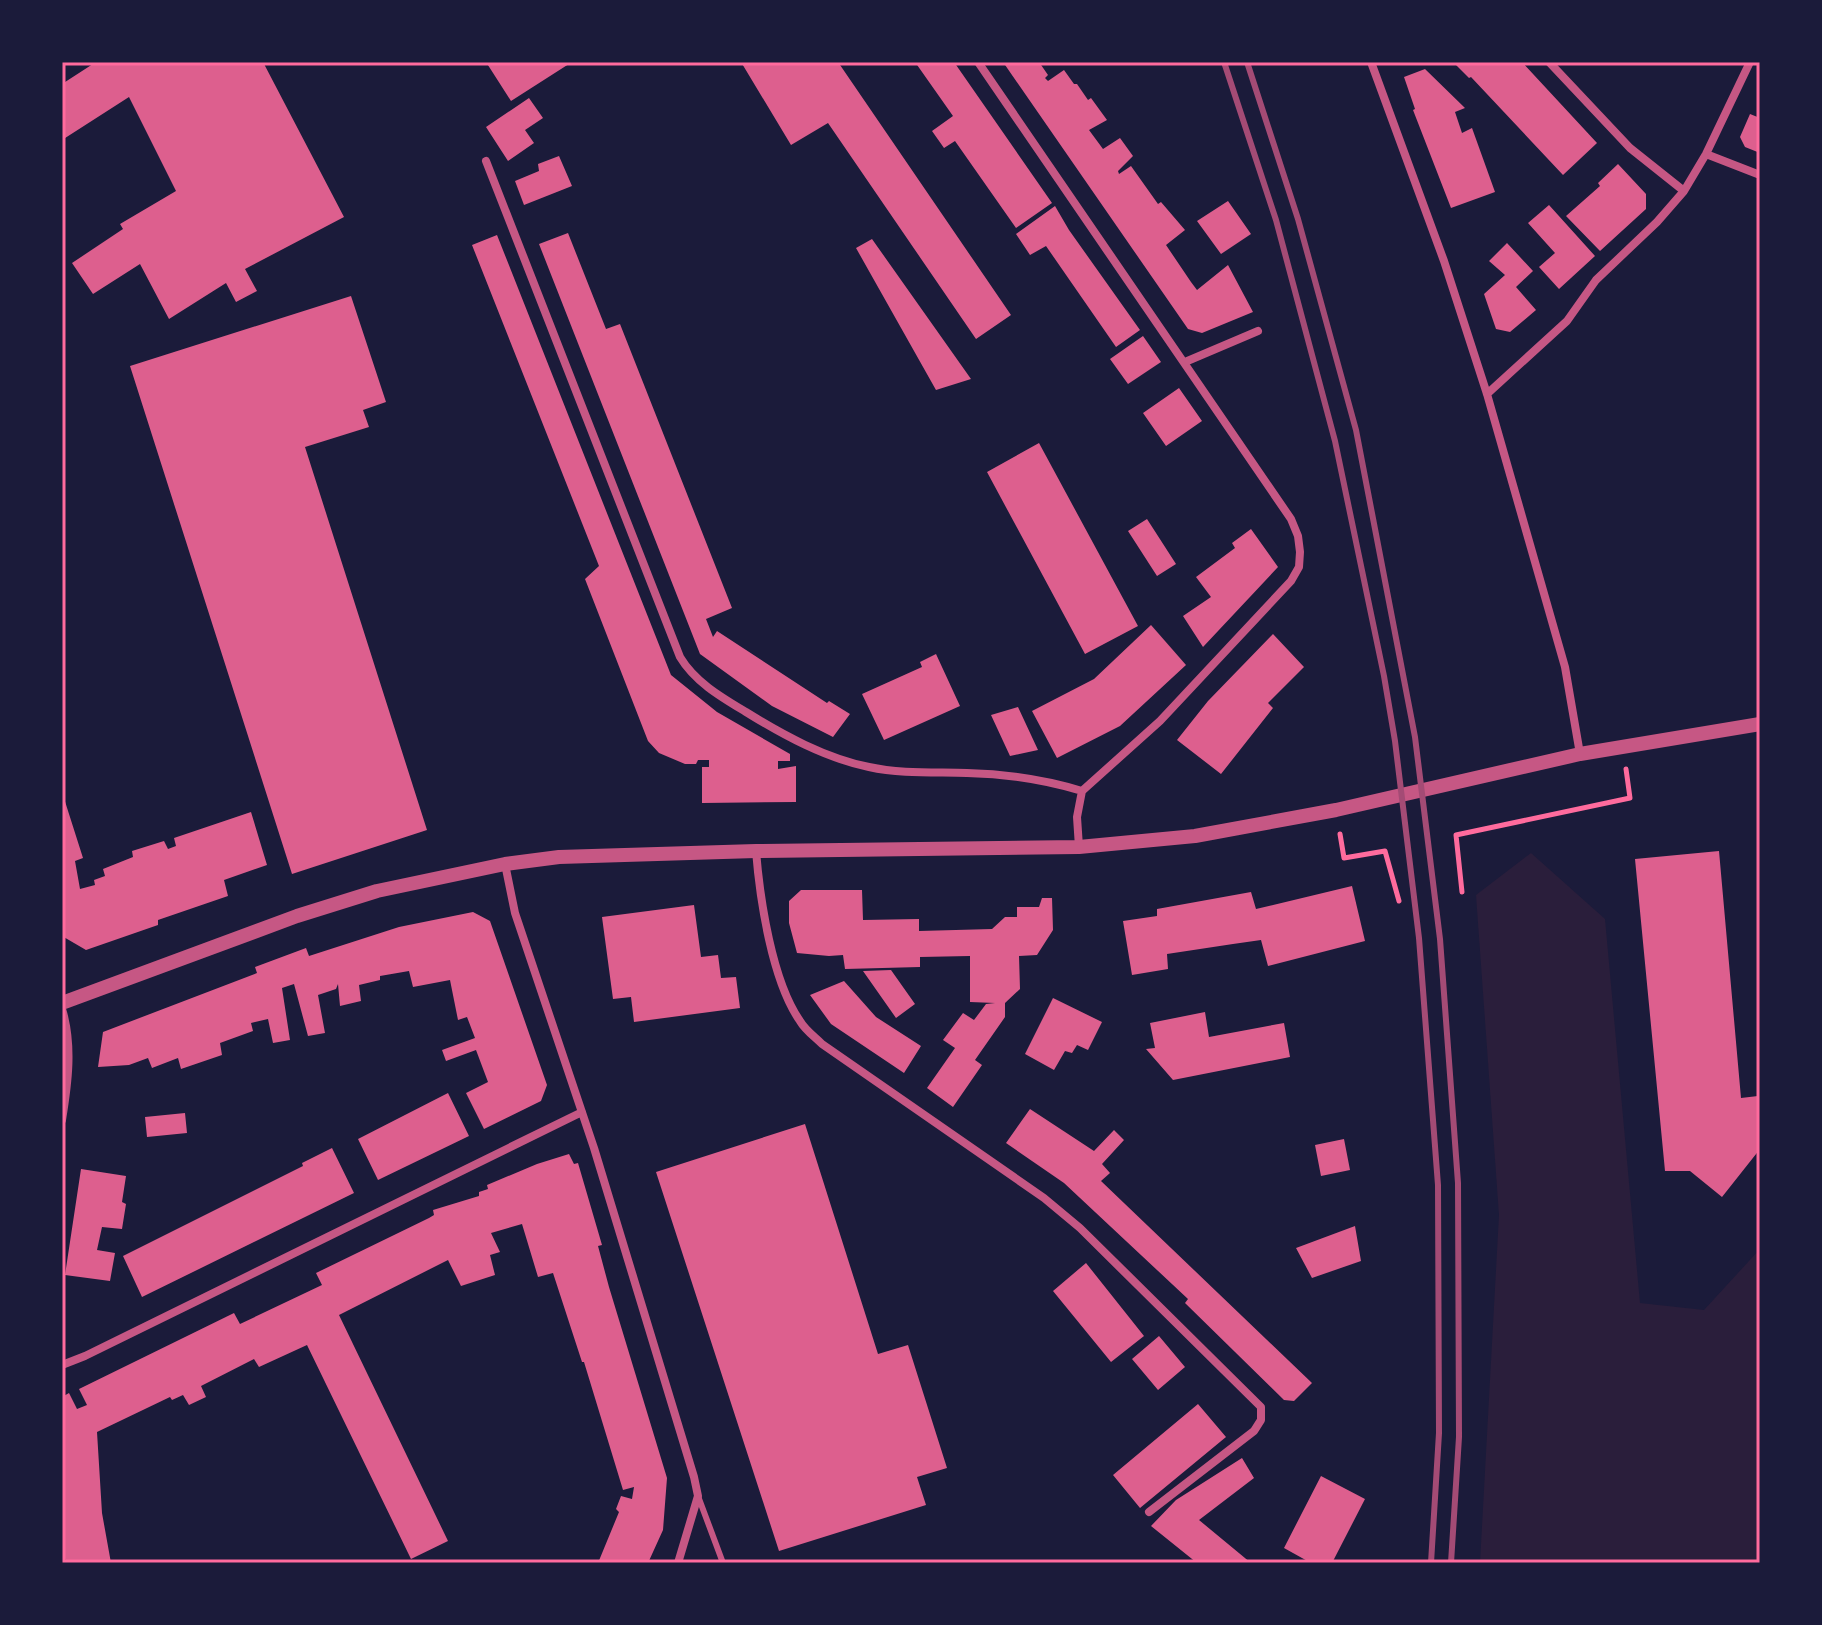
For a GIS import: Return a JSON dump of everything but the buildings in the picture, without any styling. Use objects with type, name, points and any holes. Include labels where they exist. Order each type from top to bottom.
[{"type":"street","points":[[978,62],[1291,519],[1298,536],[1299,567],[1291,581],[1150,730],[1082,791],[1077,817],[1079,847]]},
{"type":"street","points":[[1371,62],[1444,261],[1487,394],[1565,667],[1580,754]]},
{"type":"street","points":[[1549,62],[1630,148],[1684,191]]},
{"type":"street","points":[[1487,394],[1567,321],[1596,280],[1657,222],[1684,191],[1706,154],[1750,62]]},
{"type":"street","points":[[1706,154],[1760,175]]},
{"type":"street","points":[[486,161],[674,643],[689,672],[731,703],[792,739],[869,767],[1008,776],[1057,783],[1082,791]]},
{"type":"street","points":[[1185,362],[1258,331]]},
{"type":"street","points":[[62,1120],[69,1052],[68,1029],[62,1006],[297,916],[377,891],[505,864],[559,857],[1079,847],[1195,836],[1336,810],[1623,745],[1760,724]]},
{"type":"street","points":[[756,851],[765,922],[788,998],[800,1022],[822,1044],[1044,1198],[1080,1228],[1261,1407],[1261,1420],[1254,1431],[1149,1512]]},
{"type":"street","points":[[505,864],[515,913],[582,1112],[685,1444],[698,1496],[678,1563]]},
{"type":"street","points":[[62,1365],[582,1112]]},
{"type":"lane","points":[[698,1496],[723,1563]]},
{"type":"path","points":[[1462,892],[1456,835],[1630,798],[1623,745]]},
{"type":"path","points":[[1344,858],[1385,851],[1399,901]]},
{"type":"shaded area","points":[[1531,853],[1605,919],[1640,1303],[1704,1310],[1760,1249],[1760,1563],[1480,1563],[1499,1215],[1476,895]]},
{"type":"railway","points":[[1224,62],[1276,220],[1335,441],[1395,741],[1419,938],[1438,1185],[1439,1433],[1431,1563]]},
{"type":"railway","points":[[1247,62],[1298,219],[1356,430],[1415,737],[1440,939],[1458,1183],[1459,1437],[1451,1563]]}]
